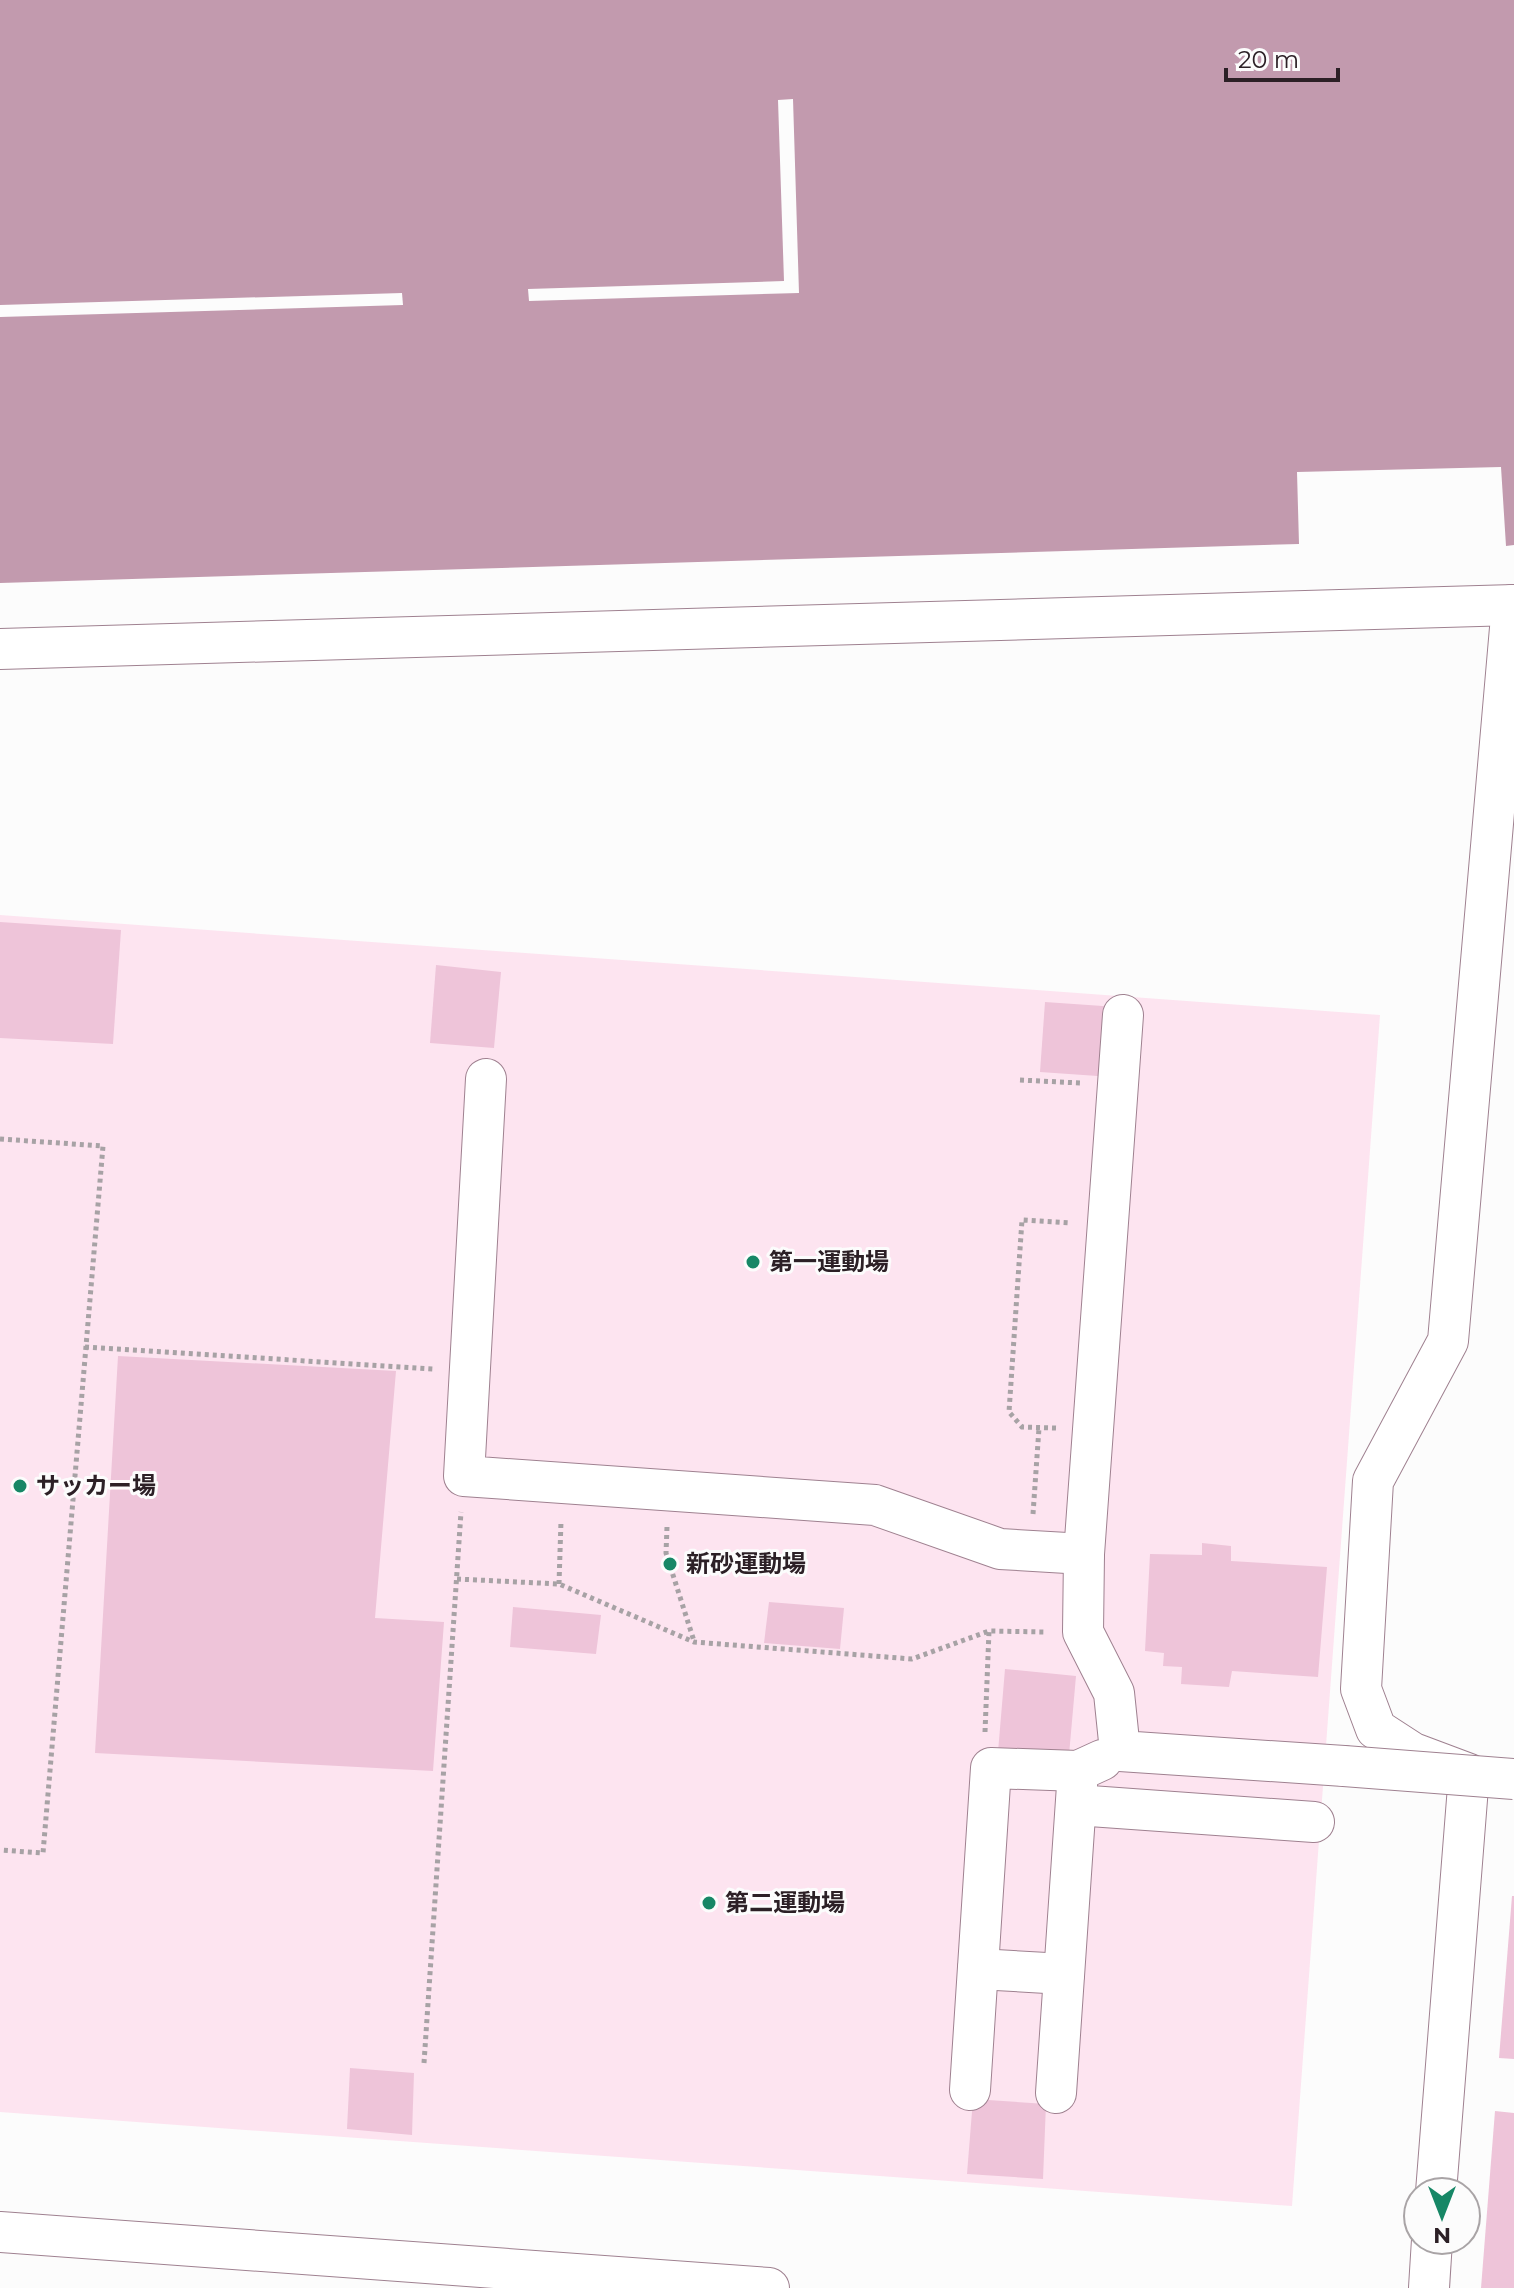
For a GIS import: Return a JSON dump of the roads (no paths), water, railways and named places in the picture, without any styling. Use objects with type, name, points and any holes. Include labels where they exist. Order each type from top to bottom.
[{"type":"lane","points":[[0,649],[1513,605],[1448,1341],[1373,1481],[1361,1689],[1376,1729],[1413,1753],[1469,1774],[1437,2176]]},
{"type":"lane","points":[[1120,1751],[1114,1693],[1083,1632],[1084,1554],[1123,1015]]},
{"type":"lane","points":[[486,1079],[464,1476],[875,1505],[1000,1549],[1084,1554]]},
{"type":"lane","points":[[1056,2093],[1077,1788],[1120,1751],[1514,1779]]},
{"type":"lane","points":[[1206,1813],[1211,1758]]},
{"type":"lane","points":[[970,2090],[991,1768],[1206,1813],[1314,1822]]},
{"type":"lane","points":[[978,1969],[1064,1974]]},
{"type":"lane","points":[[0,2232],[769,2288]]},
{"type":"lane","points":[[1429,2288],[1431,2256]]},
{"type":"place","name":"第一運動場","points":[[753,1262]]},
{"type":"place","name":"サッカー場","points":[[20,1486]]},
{"type":"place","name":"新砂運動場","points":[[670,1564]]},
{"type":"place","name":"第二運動場","points":[[709,1903]]}]
